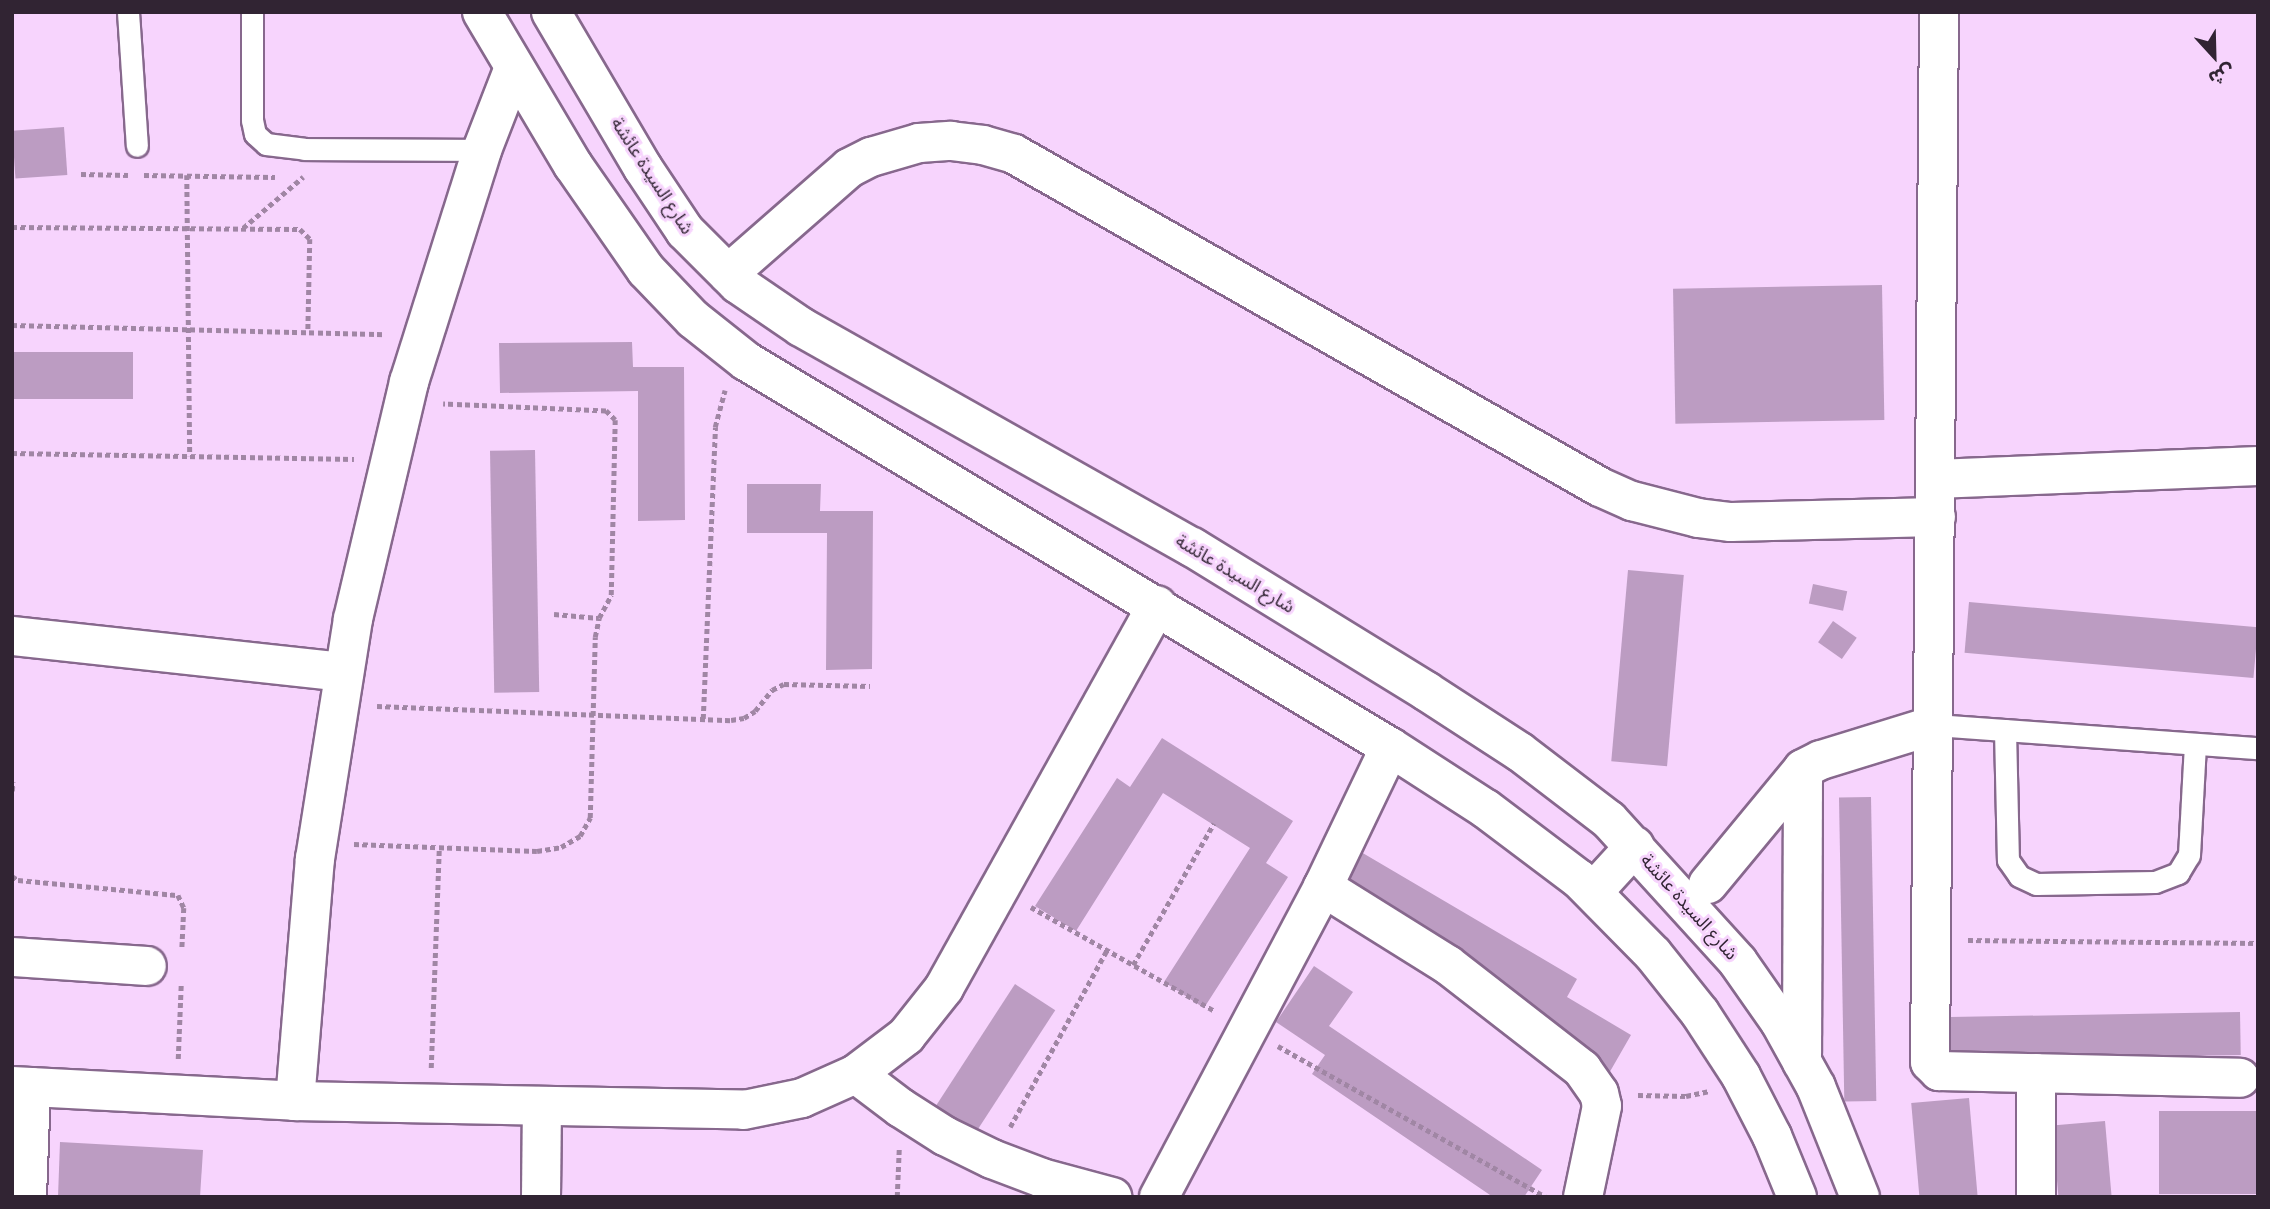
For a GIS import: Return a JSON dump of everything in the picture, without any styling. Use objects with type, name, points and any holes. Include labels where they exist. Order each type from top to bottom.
[{"type":"street","points":[[482,12],[513,69],[573,165],[646,270],[693,318],[746,361],[1390,747],[1486,809],[1593,892],[1653,954],[1700,1013],[1741,1076],[1772,1136],[1797,1197]]},
{"type":"street","name":"شارع السيدة عائشة","points":[[551,12],[643,168],[685,231],[728,274],[801,327],[1192,547],[1426,691],[1520,752],[1609,820],[1738,962],[1780,1022],[1840,1143],[1860,1197]]},
{"type":"street","points":[[1939,12],[1935,725],[1930,1056],[1934,1067],[1939,1071],[2240,1078]]},
{"type":"street","points":[[295,1101],[302,980],[317,842],[341,688],[389,460],[423,335],[482,150],[513,69]]},
{"type":"street","points":[[728,274],[849,168],[871,157],[919,143],[951,141],[983,145],[1014,154],[1600,487],[1632,500],[1698,518],[1731,522],[1936,517]]},
{"type":"street","points":[[912,459],[943,407]]},
{"type":"street","points":[[1936,479],[2258,466]]},
{"type":"street","points":[[27,1197],[22,1087],[295,1101],[744,1110],[802,1098],[856,1074],[906,1036],[944,988],[1157,605]]},
{"type":"street","points":[[12,636],[341,688]]},
{"type":"street","points":[[1708,884],[1803,769],[1821,760],[1935,725]]},
{"type":"street","points":[[1159,1197],[1323,887],[1390,747]]},
{"type":"street","points":[[1802,1062],[1803,769]]},
{"type":"street","points":[[1593,892],[1635,846]]},
{"type":"street","points":[[1323,887],[1448,965],[1582,1069],[1599,1093],[1602,1119],[1583,1197]]},
{"type":"street","points":[[12,957],[147,966]]},
{"type":"street","points":[[2036,1073],[2036,1197]]},
{"type":"street","points":[[856,1074],[901,1108],[945,1136],[992,1159],[1042,1178],[1112,1197]]},
{"type":"street","points":[[541,1197],[542,1106]]},
{"type":"lane","points":[[128,12],[137,146]]},
{"type":"lane","points":[[252,12],[253,120],[255,134],[266,144],[303,149],[482,150]]},
{"type":"lane","points":[[1935,725],[2258,748]]},
{"type":"lane","points":[[2005,730],[2008,860],[2018,876],[2036,884],[2155,882],[2178,873],[2189,855],[2195,744]]},
{"type":"path","points":[[187,175],[190,456]]},
{"type":"path","points":[[243,229],[303,178]]},
{"type":"path","points":[[12,227],[300,229],[310,239],[308,332]]},
{"type":"path","points":[[12,325],[423,335]]},
{"type":"path","points":[[703,719],[715,428],[722,394],[746,361]]},
{"type":"path","points":[[317,842],[537,851],[561,847],[580,836],[590,818],[599,618],[611,594],[615,433],[612,416],[606,411],[404,403]]},
{"type":"path","points":[[12,453],[389,460]]},
{"type":"path","points":[[554,614],[599,618]]},
{"type":"path","points":[[341,688],[594,715],[703,719],[744,718],[755,711],[772,690],[784,684],[870,686]]},
{"type":"path","points":[[12,791],[13,782]]},
{"type":"path","points":[[1133,965],[1214,823]]},
{"type":"path","points":[[430,1104],[439,848]]},
{"type":"path","points":[[1932,939],[2258,943]]},
{"type":"path","points":[[992,1159],[1107,950]]},
{"type":"path","points":[[1599,1093],[1686,1096],[1706,1092],[1741,1076]]},
{"type":"building","points":[[64,127],[67,175],[15,179],[12,131]]},
{"type":"building","points":[[1882,285],[1884,420],[1675,424],[1673,289]]},
{"type":"building","points":[[632,342],[633,367],[684,367],[685,520],[638,521],[638,391],[500,393],[499,343]]},
{"type":"building","points":[[12,352],[133,352],[133,399],[12,399]]},
{"type":"building","points":[[535,450],[539,692],[494,693],[490,451]]},
{"type":"building","points":[[747,484],[821,484],[820,511],[873,511],[872,669],[826,670],[827,533],[747,533]]},
{"type":"building","points":[[1628,570],[1684,575],[1667,766],[1611,761]]},
{"type":"building","points":[[1813,584],[1847,591],[1843,611],[1809,604]]},
{"type":"building","points":[[1969,602],[2258,627],[2253,678],[1965,653]]},
{"type":"building","points":[[1833,621],[1857,638],[1842,659],[1818,642]]},
{"type":"building","points":[[1162,738],[1293,821],[1266,863],[1288,877],[1204,1008],[1164,982],[1250,848],[1163,793],[1076,931],[1035,906],[1117,778],[1130,787]]},
{"type":"building","points":[[1871,797],[1876,1101],[1844,1102],[1839,798]]},
{"type":"building","points":[[1361,852],[1577,979],[1567,997],[1631,1035],[1608,1075],[1336,894]]},
{"type":"building","points":[[1314,966],[1353,992],[1329,1026],[1542,1170],[1524,1197],[1493,1197],[1312,1074],[1325,1055],[1276,1022]]},
{"type":"building","points":[[1015,984],[1055,1010],[965,1149],[925,1122]]},
{"type":"building","points":[[2240,1012],[2241,1055],[1937,1060],[1936,1017]]},
{"type":"building","points":[[1969,1098],[1978,1197],[1919,1197],[1911,1103]]},
{"type":"building","points":[[2159,1111],[2258,1111],[2258,1194],[2159,1194]]},
{"type":"building","points":[[2105,1121],[2112,1197],[2058,1197],[2052,1126]]},
{"type":"building","points":[[60,1142],[203,1150],[200,1197],[58,1197]]}]
